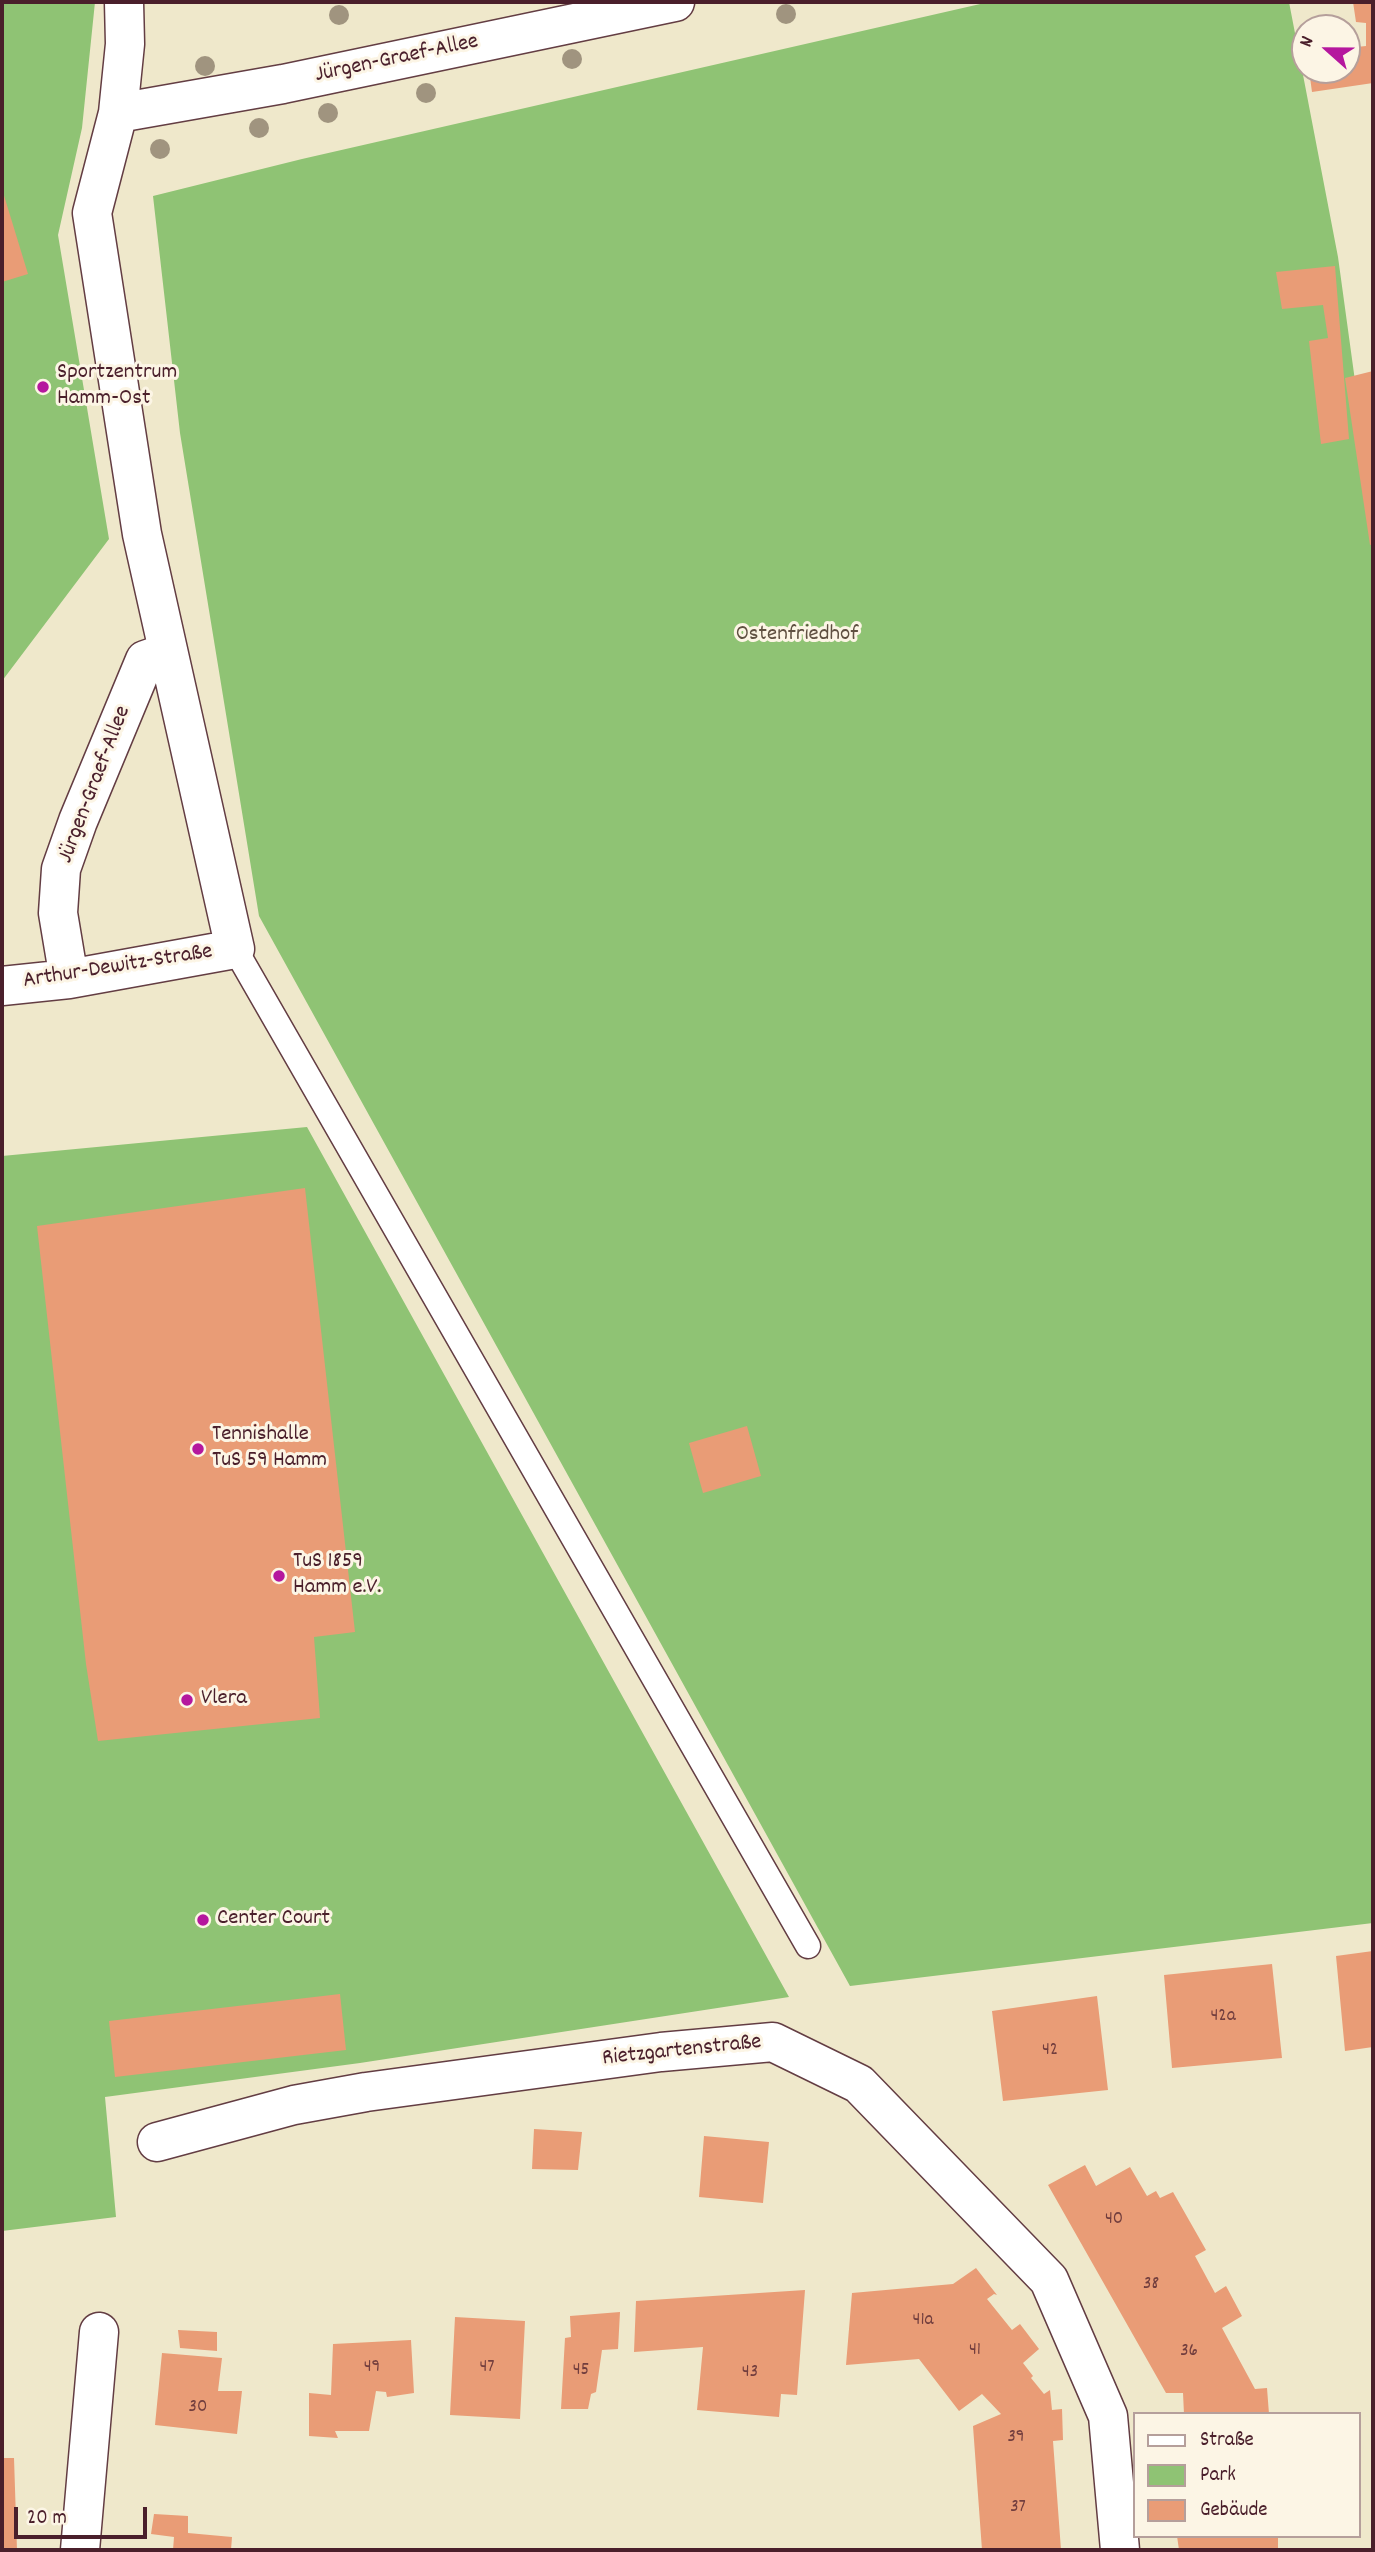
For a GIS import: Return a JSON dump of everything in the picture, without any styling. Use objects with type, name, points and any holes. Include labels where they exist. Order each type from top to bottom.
[{"type":"street","points":[[124,2],[125,44],[118,114],[92,213],[142,534],[235,949]]},
{"type":"street","name":"Jürgen-Graef-Allee","points":[[118,114],[283,84],[676,2]]},
{"type":"street","name":"Jürgen-Graef-Allee","points":[[69,979],[58,912],[61,869],[78,821],[145,660],[168,653]]},
{"type":"street","name":"Arthur-Dewitz-Straße","points":[[2,986],[69,979],[235,949]]},
{"type":"street","name":"Rietzgartenstraße","points":[[157,2142],[294,2105],[366,2092],[661,2052],[773,2042],[859,2084],[1049,2280],[1108,2416],[1120,2550]]},
{"type":"street","points":[[80,2550],[99,2332]]},
{"type":"lane","points":[[235,949],[808,1945]]},
{"type":"green space","name":"Sportzentrum Hamm-Ost","points":[[2,2],[95,2],[82,128],[58,235],[109,539],[2,681]]},
{"type":"green space","name":"Ostenfriedhof","points":[[989,2],[1289,2],[1291,84],[1305,84],[1338,257],[1373,512],[1373,1923],[850,1986],[259,916],[180,433],[153,196],[302,159]]},
{"type":"green space","name":"TuS 1859 Hamm e.V.","points":[[307,1127],[789,1997],[360,2063],[105,2097],[116,2217],[2,2231],[2,1156]]},
{"type":"building","points":[[1353,2],[1373,2],[1373,83],[1312,92],[1311,84],[1361,84],[1361,47],[1366,46],[1366,23],[1361,22],[1361,14],[1355,14]]},
{"type":"building","points":[[2,189],[28,274],[2,282]]},
{"type":"building","points":[[1335,266],[1349,439],[1321,444],[1309,341],[1328,338],[1323,305],[1282,309],[1276,272]]},
{"type":"building","points":[[1373,371],[1373,544],[1370,545],[1345,378]]},
{"type":"building","name":"Tennishalle TuS 59 Hamm","points":[[305,1188],[355,1632],[314,1637],[320,1718],[98,1741],[86,1664],[37,1226]]},
{"type":"building","points":[[747,1426],[761,1476],[703,1493],[689,1443]]},
{"type":"building","points":[[1373,1951],[1373,2047],[1345,2051],[1336,1956]]},
{"type":"building","points":[[1272,1964],[1282,2058],[1172,2068],[1164,1975]]},
{"type":"building","points":[[340,1994],[346,2050],[115,2077],[109,2021]]},
{"type":"building","points":[[1097,1996],[1108,2090],[1003,2101],[992,2011]]},
{"type":"building","points":[[534,2129],[582,2132],[578,2170],[532,2169]]},
{"type":"building","points":[[704,2136],[769,2142],[763,2203],[699,2197]]},
{"type":"building","points":[[1085,2165],[1096,2186],[1130,2167],[1147,2196],[1156,2191],[1160,2198],[1173,2192],[1206,2250],[1195,2256],[1215,2293],[1226,2286],[1242,2316],[1222,2328],[1255,2389],[1267,2388],[1269,2412],[1184,2412],[1183,2393],[1166,2393],[1048,2185]]},
{"type":"building","points":[[976,2268],[997,2295],[987,2299],[1012,2330],[1020,2324],[1039,2349],[1023,2363],[1044,2394],[1050,2390],[1052,2410],[1062,2409],[1063,2440],[1053,2441],[1061,2550],[982,2550],[973,2426],[1001,2414],[982,2394],[959,2411],[919,2359],[846,2365],[852,2293],[953,2284]]},
{"type":"building","points":[[805,2290],[797,2395],[781,2394],[779,2417],[697,2410],[703,2347],[634,2352],[636,2301]]},
{"type":"building","points":[[620,2312],[618,2349],[602,2350],[596,2392],[591,2394],[588,2409],[561,2409],[565,2338],[571,2337],[570,2316]]},
{"type":"building","points":[[455,2317],[525,2321],[520,2419],[450,2415]]},
{"type":"building","points":[[178,2330],[217,2332],[217,2351],[180,2348]]},
{"type":"building","points":[[411,2340],[414,2393],[387,2397],[386,2392],[376,2391],[369,2431],[335,2431],[338,2438],[309,2436],[309,2393],[331,2395],[333,2344]]},
{"type":"building","points":[[162,2353],[222,2358],[218,2391],[242,2391],[237,2434],[155,2425]]},
{"type":"building","points":[[2,2458],[14,2458],[17,2550],[2,2550]]},
{"type":"building","points":[[154,2514],[188,2516],[188,2533],[232,2537],[231,2550],[173,2550],[174,2537],[151,2534]]},
{"type":"building","points":[[1177,2538],[1278,2538],[1278,2550],[1179,2550]]},
{"type":"place","name":"Sportzentrum Hamm-Ost","points":[[43,387]]},
{"type":"place","name":"Tennishalle TuS 59 Hamm","points":[[198,1449]]},
{"type":"place","name":"TuS 1859 Hamm e.V.","points":[[279,1576]]},
{"type":"place","name":"Vlera","points":[[187,1700]]},
{"type":"place","name":"Center Court","points":[[203,1920]]}]
